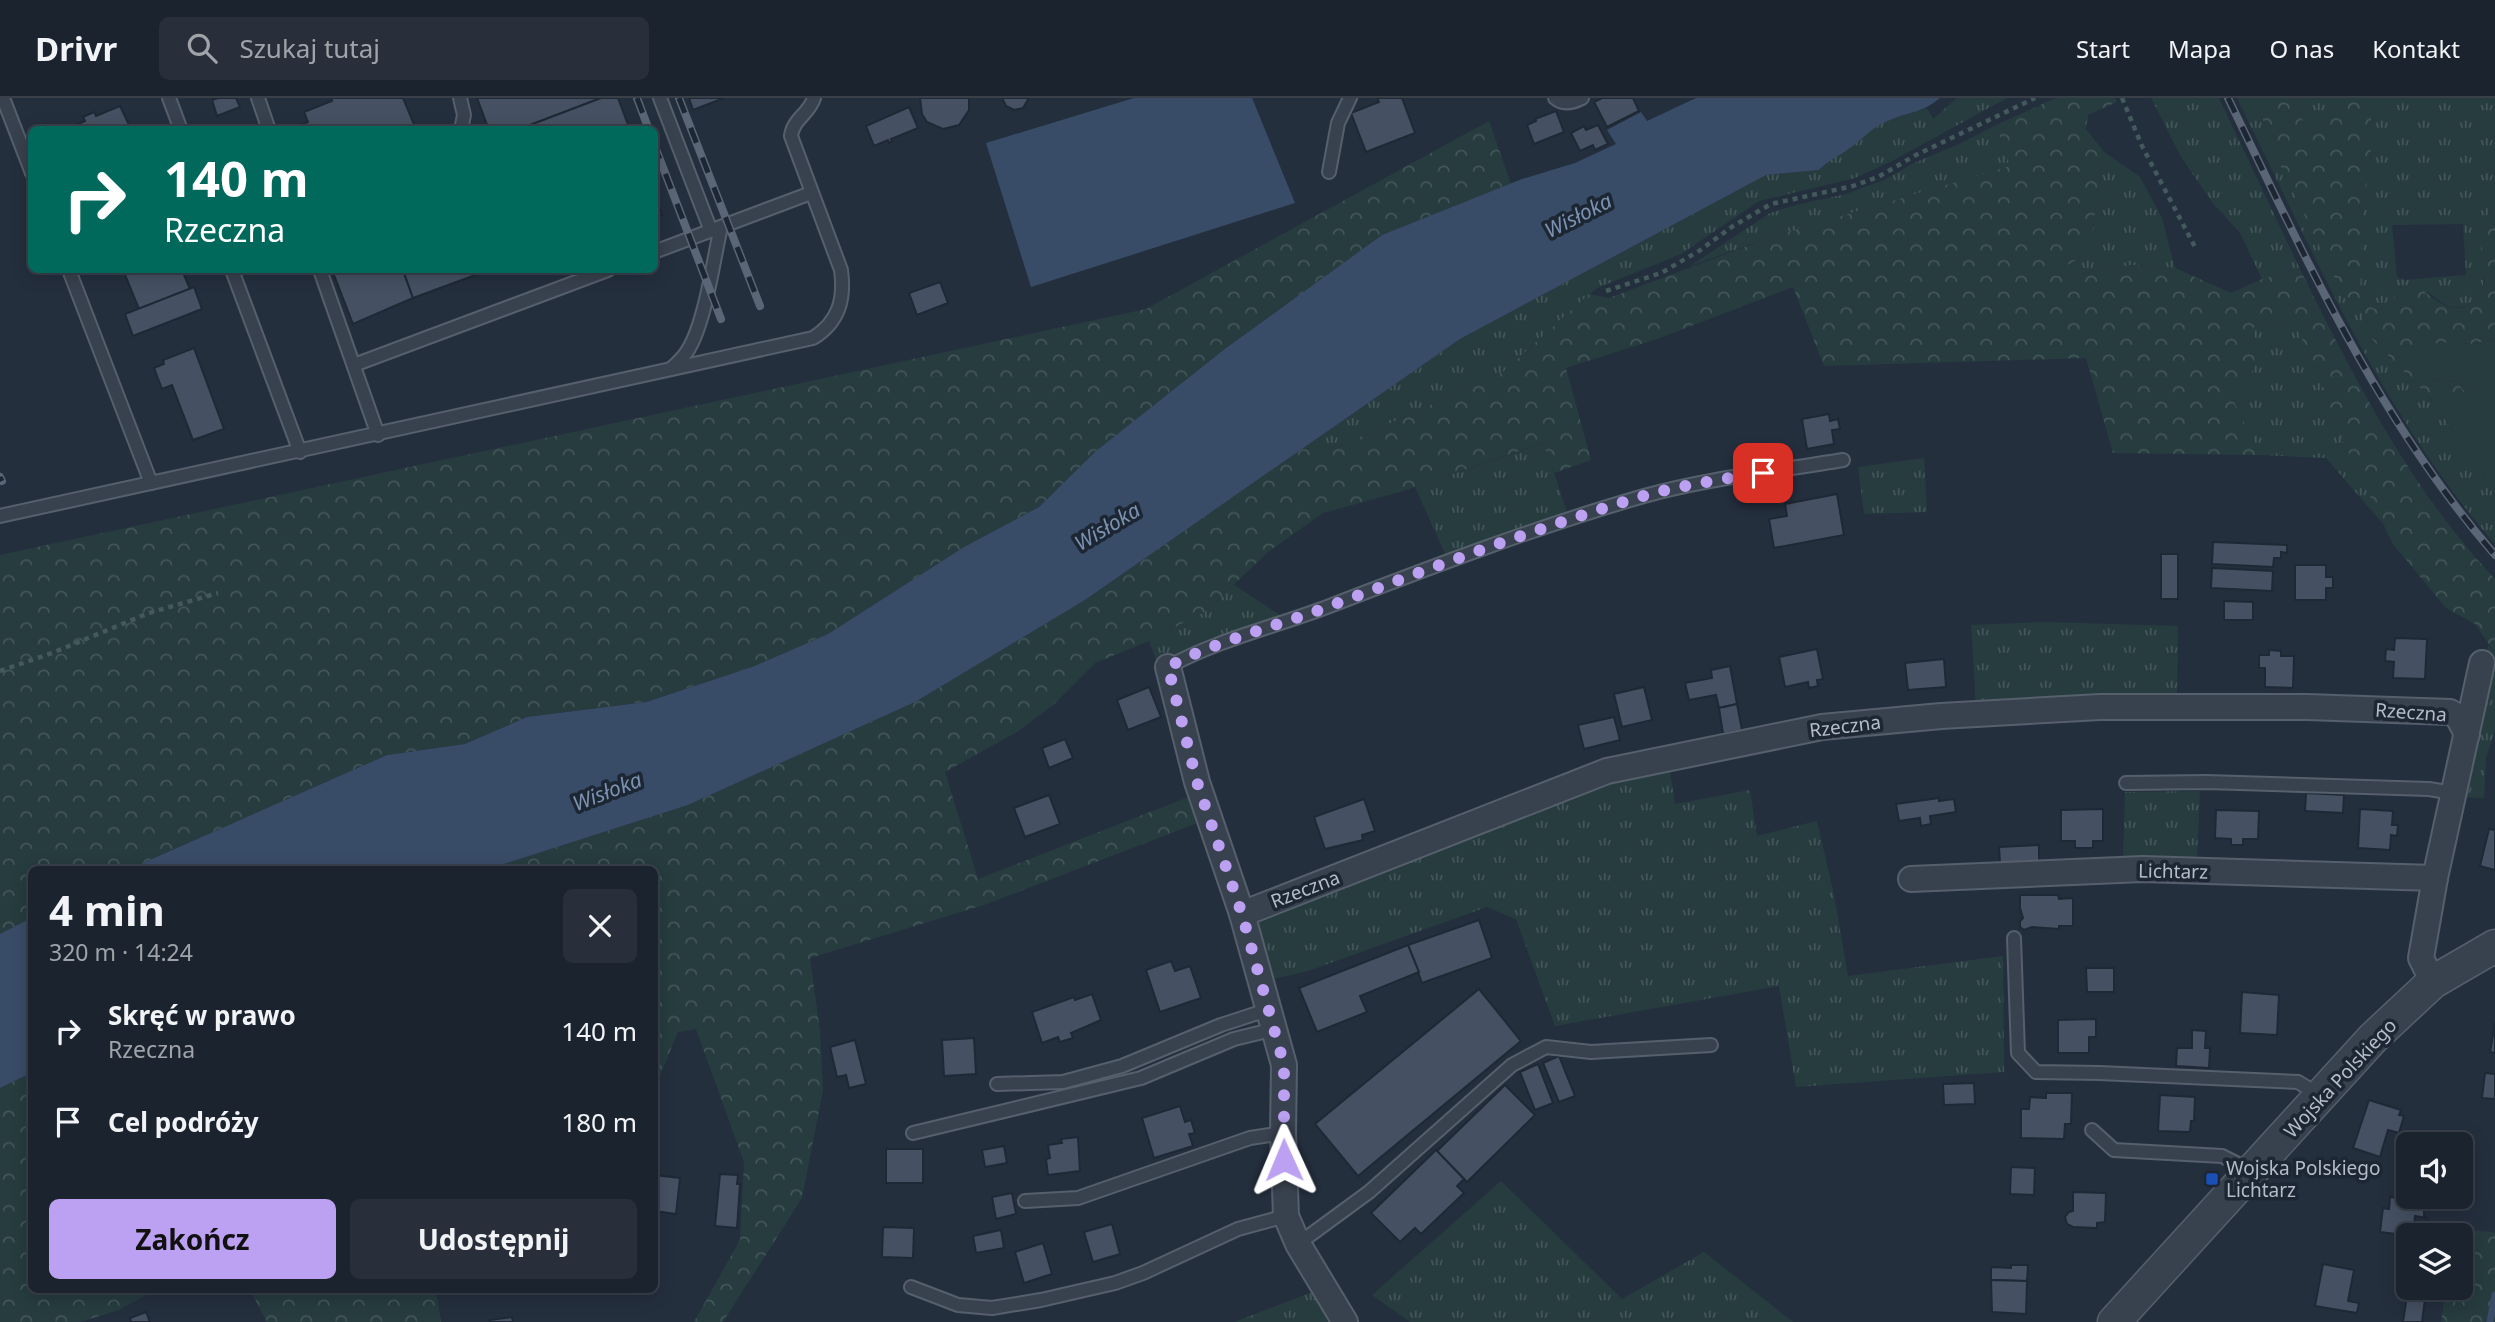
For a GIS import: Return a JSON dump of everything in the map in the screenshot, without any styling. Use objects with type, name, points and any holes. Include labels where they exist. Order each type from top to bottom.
[{"type":"street","points":[[2433,982],[2421,958],[2435,878],[2482,663]]},
{"type":"street","points":[[1168,667],[1197,782],[1242,914],[1284,1065],[1286,1216],[1298,1244],[1345,1322]]},
{"type":"street","name":"Rzeczna","points":[[1242,914],[1606,771],[1822,727],[2050,709],[2293,707],[2450,712],[2458,717],[2467,734]]},
{"type":"street","name":"Lichtarz","points":[[1911,879],[2143,869],[2435,878]]},
{"type":"street","name":"Wojska Polskiego","points":[[2114,1322],[2373,1038],[2433,982],[2495,946]]},
{"type":"lane","points":[[3,98],[28,163]]},
{"type":"lane","points":[[169,98],[180,126]]},
{"type":"lane","points":[[258,98],[268,126]]},
{"type":"lane","points":[[460,98],[464,116],[462,126]]},
{"type":"lane","points":[[660,98],[716,229],[701,318],[686,353],[671,369]]},
{"type":"lane","points":[[0,516],[813,338],[825,331],[834,320],[842,297],[841,270],[791,136],[792,127],[812,106],[814,98]]},
{"type":"lane","points":[[1329,172],[1338,123],[1350,98]]},
{"type":"lane","points":[[1555,98],[1559,102],[1582,98]]},
{"type":"lane","points":[[658,251],[811,193]]},
{"type":"lane","points":[[70,273],[151,484]]},
{"type":"lane","points":[[233,273],[300,452]]},
{"type":"lane","points":[[321,273],[379,435]]},
{"type":"lane","points":[[354,365],[600,273]]},
{"type":"lane","points":[[1168,667],[1194,653],[1283,624],[1457,558],[1645,496],[1710,481],[1843,460]]},
{"type":"lane","points":[[2126,783],[2235,782],[2429,789],[2454,793]]},
{"type":"lane","points":[[2014,938],[2018,1053],[2036,1072],[2298,1082],[2321,1097]]},
{"type":"lane","points":[[997,1084],[1063,1082],[1110,1070],[1221,1025],[1272,1019]]},
{"type":"lane","points":[[913,1133],[1141,1078],[1234,1039],[1272,1019]]},
{"type":"lane","points":[[1298,1244],[1369,1192],[1512,1065],[1546,1047],[1591,1052],[1711,1045]]},
{"type":"lane","points":[[2092,1130],[2114,1150],[2222,1156],[2253,1171]]},
{"type":"lane","points":[[1025,1201],[1077,1198],[1250,1138],[1283,1133]]},
{"type":"lane","points":[[911,1287],[958,1305],[992,1308],[1041,1300],[1115,1283],[1238,1229],[1286,1216]]},
{"type":"path","points":[[1606,291],[1661,273],[1771,204],[1853,186],[1878,177],[1916,155],[2035,98]]},
{"type":"path","points":[[2122,98],[2142,146],[2196,249]]},
{"type":"path","points":[[0,671],[149,613],[218,593]]},
{"type":"green space","points":[[1957,98],[2007,98],[1892,161],[1855,178],[1759,201],[1681,254],[1597,288],[1503,372],[1338,447],[1302,449],[1460,339],[1766,175],[1819,170],[1828,161],[1849,149],[1871,128],[1927,108],[1933,119]]},
{"type":"green space","points":[[2056,98],[2115,98],[2117,102],[2088,115],[2086,129],[2104,152],[2092,233],[2080,258],[2059,270],[2063,277],[2133,265],[2175,268],[2231,293],[2262,279],[2300,269],[2386,432],[2437,508],[2495,579],[2495,653],[2475,624],[2446,608],[2393,544],[2339,433],[2316,365],[2292,321],[2264,320],[2253,328],[2255,359],[2251,375],[2234,402],[2260,455],[2113,453],[2086,358],[1824,366],[1793,287],[1657,339],[1566,368],[1591,460],[1554,473],[1543,443],[1403,491],[1323,513],[1268,552],[1206,611],[1149,641],[1095,663],[1053,705],[1017,732],[945,772],[978,879],[1191,796],[1200,822],[987,904],[810,958],[820,1031],[823,1090],[802,1198],[723,1322],[694,1322],[740,1240],[744,1162],[696,1029],[678,1032],[658,1081],[658,866],[497,866],[688,805],[915,702],[1085,600],[1302,449],[1338,447],[1503,372],[1589,294],[1609,298],[1774,236],[2010,166],[1996,125]]},
{"type":"green space","points":[[2151,98],[2219,98],[2300,269],[2262,279],[2240,233],[2212,202],[2181,157]]},
{"type":"green space","points":[[2237,98],[2256,98],[2271,146],[2345,298],[2359,300],[2363,198],[2369,176],[2371,149],[2371,98],[2495,98],[2495,205],[2489,211],[2481,240],[2486,269],[2481,296],[2459,308],[2448,306],[2428,292],[2392,300],[2381,309],[2361,301],[2366,333],[2430,398],[2481,471],[2495,496],[2495,544],[2454,494],[2383,386],[2322,272]],"holes":[[[2463,224],[2466,275],[2404,280],[2397,277],[2392,225]]]},
{"type":"green space","points":[[2256,98],[2298,98],[2300,115],[2306,126],[2319,128],[2329,122],[2338,98],[2371,98],[2371,149],[2369,176],[2363,198],[2360,300],[2345,299],[2271,146]]},
{"type":"green space","points":[[2298,98],[2338,99],[2332,118],[2324,126],[2313,128],[2306,126],[2300,115]]},
{"type":"green space","points":[[1489,121],[1511,184],[1382,235],[1226,348],[1096,451],[1039,507],[964,547],[828,634],[752,667],[645,702],[527,717],[465,744],[387,755],[136,866],[28,866],[28,920],[0,934],[0,555],[1146,309]]},
{"type":"green space","points":[[1996,125],[2011,166],[1774,236],[1690,266],[1770,213],[1846,194],[1884,180]]},
{"type":"green space","points":[[2104,152],[2140,177],[2162,218],[2175,268],[2133,265],[2063,277],[2059,270],[2080,258],[2092,233]]},
{"type":"green space","points":[[2495,205],[2495,339],[2473,344],[2451,342],[2429,380],[2457,382],[2466,393],[2430,398],[2366,333],[2360,300],[2380,309],[2401,292],[2417,287],[2450,307],[2460,308],[2474,301],[2484,286],[2485,278],[2480,234],[2485,218]]},
{"type":"green space","points":[[2264,320],[2293,321],[2316,365],[2339,433],[2384,525],[2326,458],[2260,455],[2234,402],[2251,375],[2255,359],[2253,328]]},
{"type":"green space","points":[[2495,339],[2495,496],[2481,471],[2430,398],[2466,392],[2457,382],[2429,380],[2403,346],[2451,342],[2473,344]]},
{"type":"green space","points":[[1544,443],[1568,515],[1446,556],[1415,487]]},
{"type":"green space","points":[[1924,458],[1927,512],[1864,514],[1858,467]]},
{"type":"green space","points":[[1234,585],[1283,617],[1157,662],[1149,641],[1206,611]]},
{"type":"green space","points":[[2044,622],[2178,626],[2177,695],[1976,707],[1971,625]]},
{"type":"green space","points":[[2488,645],[2495,653],[2495,731],[2486,758],[2484,798],[2463,797],[2489,669]]},
{"type":"green space","points":[[1669,764],[1675,804],[1750,790],[1757,836],[1817,821],[1834,895],[1848,976],[2003,956],[2004,1072],[1796,1087],[1779,986],[1555,1026],[1516,919],[1487,907],[1308,971],[1269,980],[1252,925],[1261,913],[1580,789]]},
{"type":"green space","points":[[2200,791],[2197,859],[2123,859],[2125,792]]},
{"type":"green space","points":[[28,1074],[28,1293],[150,1293],[119,1310],[80,1322],[0,1322],[0,1088]]},
{"type":"green space","points":[[1501,1181],[1622,1299],[1704,1252],[1793,1322],[1410,1322],[1372,1295]]},
{"type":"green space","points":[[2473,1231],[2495,1232],[2495,1322],[2441,1322],[2444,1300],[2473,1300]]},
{"type":"green space","points":[[1312,1292],[1333,1322],[1234,1322]]},
{"type":"green space","points":[[252,1293],[436,1293],[441,1322],[267,1322]]},
{"type":"water","points":[[1134,98],[1252,98],[1295,203],[1031,287],[986,143]]},
{"type":"water","name":"Wisłoka","points":[[1696,98],[1940,98],[1921,110],[1878,126],[1819,170],[1766,175],[1460,339],[1085,600],[915,702],[688,805],[497,866],[136,866],[387,755],[465,744],[527,717],[646,702],[752,667],[828,634],[964,547],[1039,507],[1096,451],[1226,348],[1382,235],[1522,179],[1575,163],[1616,144],[1607,130],[1641,112],[1647,121]]},
{"type":"water","points":[[28,920],[28,1074],[0,1088],[0,934]]},
{"type":"building","points":[[236,98],[240,107],[217,116],[212,100]]},
{"type":"building","points":[[331,98],[403,98],[415,126],[299,126],[308,122],[304,112],[332,101]]},
{"type":"building","points":[[477,98],[601,98],[528,126],[488,126]]},
{"type":"building","points":[[601,98],[618,98],[628,126],[528,126]]},
{"type":"building","points":[[689,98],[724,98],[693,110]]},
{"type":"building","points":[[920,98],[969,98],[969,110],[959,125],[943,129],[927,122],[922,114]]},
{"type":"building","points":[[1002,98],[1029,98],[1023,108],[1014,110],[1006,106]]},
{"type":"building","points":[[1377,98],[1402,98],[1415,133],[1366,152],[1351,113],[1379,102]]},
{"type":"building","points":[[1602,98],[1633,98],[1639,111],[1607,127],[1594,102]]},
{"type":"building","points":[[120,106],[130,126],[74,126],[85,121],[83,117],[94,112],[96,116]]},
{"type":"building","points":[[909,107],[918,128],[891,139],[889,143],[888,140],[874,146],[866,126]]},
{"type":"building","points":[[1556,111],[1564,132],[1534,144],[1527,125]]},
{"type":"building","points":[[1598,125],[1608,144],[1595,150],[1593,145],[1580,151],[1571,133],[1584,126],[1586,130]]},
{"type":"building","points":[[124,273],[183,273],[190,289],[139,309]]},
{"type":"building","points":[[333,273],[404,273],[413,298],[353,324]]},
{"type":"building","points":[[404,273],[481,273],[413,298]]},
{"type":"building","points":[[940,282],[948,303],[917,315],[909,293]]},
{"type":"building","points":[[194,287],[202,309],[133,336],[125,314]]},
{"type":"building","points":[[194,348],[224,429],[193,440],[172,385],[162,389],[154,368],[164,364],[163,360]]},
{"type":"building","points":[[1829,414],[1830,421],[1838,419],[1840,429],[1832,430],[1834,444],[1807,449],[1802,419]]},
{"type":"building","points":[[1837,494],[1844,535],[1774,548],[1769,519],[1787,516],[1785,504]]},
{"type":"building","points":[[2213,542],[2287,545],[2287,553],[2281,552],[2281,558],[2274,558],[2273,567],[2212,564]]},
{"type":"building","points":[[2161,554],[2178,554],[2178,599],[2161,599]]},
{"type":"building","points":[[2295,565],[2326,565],[2326,577],[2333,577],[2333,588],[2326,588],[2326,600],[2295,600]]},
{"type":"building","points":[[2212,568],[2273,571],[2272,591],[2211,588]]},
{"type":"building","points":[[2224,601],[2253,602],[2253,620],[2224,620]]},
{"type":"building","points":[[2395,638],[2427,639],[2425,679],[2393,678],[2394,662],[2385,661],[2386,649],[2394,650]]},
{"type":"building","points":[[1817,649],[1823,679],[1817,680],[1818,686],[1809,688],[1808,682],[1785,687],[1779,657]]},
{"type":"building","points":[[2269,650],[2281,651],[2281,656],[2294,656],[2293,688],[2265,687],[2265,668],[2259,668],[2259,655],[2269,655]]},
{"type":"building","points":[[1944,659],[1946,687],[1908,690],[1905,663]]},
{"type":"building","points":[[1730,666],[1737,704],[1719,708],[1716,695],[1689,700],[1685,683],[1712,678],[1711,670]]},
{"type":"building","points":[[1149,687],[1161,717],[1128,730],[1117,700]]},
{"type":"building","points":[[1644,687],[1652,720],[1622,727],[1614,694]]},
{"type":"building","points":[[1737,704],[1742,730],[1723,734],[1719,708]]},
{"type":"building","points":[[1614,717],[1620,740],[1584,749],[1578,725]]},
{"type":"building","points":[[1065,739],[1073,758],[1049,768],[1042,748]]},
{"type":"building","points":[[2306,793],[2344,795],[2343,813],[2305,811]]},
{"type":"building","points":[[1049,795],[1060,824],[1025,837],[1014,808]]},
{"type":"building","points":[[1939,798],[1939,801],[1954,799],[1956,812],[1930,816],[1931,824],[1921,826],[1920,818],[1899,821],[1896,804]]},
{"type":"building","points":[[1364,799],[1375,831],[1362,835],[1363,840],[1325,849],[1314,817]]},
{"type":"building","points":[[2103,809],[2103,841],[2093,841],[2093,848],[2075,848],[2075,841],[2061,841],[2061,810]]},
{"type":"building","points":[[2360,809],[2393,811],[2392,825],[2398,825],[2397,836],[2391,835],[2390,850],[2358,848]]},
{"type":"building","points":[[2216,810],[2259,811],[2258,839],[2243,839],[2243,845],[2231,845],[2231,839],[2215,838]]},
{"type":"building","points":[[2489,829],[2495,830],[2495,870],[2480,866]]},
{"type":"building","points":[[2039,845],[2039,861],[2000,863],[1999,847]]},
{"type":"building","points":[[2020,895],[2058,895],[2059,899],[2073,898],[2073,926],[2059,926],[2059,929],[2032,927],[2024,930],[2020,927],[2023,918]]},
{"type":"building","points":[[1479,920],[1492,958],[1422,983],[1408,945]]},
{"type":"building","points":[[1408,945],[1419,972],[1360,996],[1367,1012],[1317,1032],[1299,988]]},
{"type":"building","points":[[1171,961],[1175,971],[1190,966],[1201,998],[1160,1012],[1146,970]]},
{"type":"building","points":[[2086,968],[2114,968],[2114,992],[2087,992]]},
{"type":"building","points":[[1479,989],[1521,1041],[1358,1176],[1315,1124]]},
{"type":"building","points":[[2242,992],[2279,995],[2277,1035],[2240,1033]]},
{"type":"building","points":[[1092,994],[1101,1020],[1071,1033],[1073,1038],[1060,1042],[1058,1037],[1042,1043],[1032,1012],[1074,997],[1075,1000]]},
{"type":"building","points":[[2096,1019],[2096,1037],[2089,1037],[2089,1053],[2058,1053],[2058,1020]]},
{"type":"building","points":[[2495,1023],[2495,1053],[2490,1052]]},
{"type":"building","points":[[2192,1030],[2206,1031],[2205,1048],[2210,1048],[2209,1068],[2176,1066],[2177,1048],[2192,1048]]},
{"type":"building","points":[[974,1038],[976,1074],[944,1076],[942,1040]]},
{"type":"building","points":[[855,1040],[866,1084],[849,1088],[846,1075],[837,1077],[830,1047]]},
{"type":"building","points":[[1559,1056],[1575,1096],[1559,1102],[1543,1063]]},
{"type":"building","points":[[1538,1064],[1553,1103],[1535,1110],[1520,1072]]},
{"type":"building","points":[[2485,1073],[2495,1074],[2495,1099],[2482,1098]]},
{"type":"building","points":[[1974,1083],[1975,1104],[1944,1105],[1943,1084]]},
{"type":"building","points":[[1505,1085],[1535,1115],[1467,1182],[1437,1151]]},
{"type":"building","points":[[2046,1093],[2072,1093],[2071,1124],[2065,1124],[2064,1139],[2021,1138],[2021,1109],[2029,1109],[2030,1097],[2046,1098]]},
{"type":"building","points":[[2160,1095],[2195,1097],[2194,1121],[2191,1121],[2190,1132],[2158,1131]]},
{"type":"building","points":[[2369,1100],[2401,1110],[2399,1115],[2404,1116],[2399,1132],[2388,1130],[2380,1157],[2353,1148]]},
{"type":"building","points":[[1180,1106],[1185,1122],[1191,1120],[1195,1133],[1189,1134],[1193,1146],[1154,1158],[1142,1118]]},
{"type":"building","points":[[1078,1137],[1080,1171],[1048,1175],[1048,1145],[1062,1143],[1061,1139]]},
{"type":"building","points":[[1004,1146],[1007,1163],[985,1167],[982,1150]]},
{"type":"building","points":[[886,1149],[923,1149],[923,1183],[886,1183]]},
{"type":"building","points":[[1436,1150],[1464,1179],[1457,1186],[1464,1193],[1421,1234],[1415,1228],[1400,1242],[1371,1213]]},
{"type":"building","points":[[2011,1167],[2035,1168],[2034,1195],[2010,1194]]},
{"type":"building","points":[[720,1174],[738,1175],[737,1184],[740,1184],[737,1228],[715,1226]]},
{"type":"building","points":[[658,1175],[680,1178],[676,1214],[658,1212]]},
{"type":"building","points":[[2073,1192],[2106,1193],[2105,1222],[2097,1223],[2097,1228],[2073,1227],[2067,1224],[2065,1217],[2073,1211]]},
{"type":"building","points":[[1012,1193],[1016,1214],[996,1219],[992,1197]]},
{"type":"building","points":[[2390,1197],[2396,1198],[2396,1209],[2424,1209],[2426,1218],[2415,1216],[2414,1223],[2396,1223],[2396,1234],[2380,1232],[2383,1208],[2389,1209]]},
{"type":"building","points":[[1112,1224],[1120,1254],[1093,1262],[1084,1232]]},
{"type":"building","points":[[883,1227],[914,1228],[913,1258],[882,1257]]},
{"type":"building","points":[[1001,1230],[1004,1248],[976,1253],[973,1236]]},
{"type":"building","points":[[1043,1243],[1052,1274],[1024,1283],[1015,1252]]},
{"type":"building","points":[[2323,1264],[2354,1270],[2348,1301],[2359,1303],[2357,1313],[2315,1306]]},
{"type":"building","points":[[2011,1265],[2028,1265],[2027,1281],[1991,1280],[1991,1267],[2011,1268]]},
{"type":"building","points":[[1991,1280],[2027,1281],[2026,1314],[1992,1312]]},
{"type":"building","points":[[2406,1300],[2425,1300],[2422,1322],[2403,1322]]},
{"type":"building","points":[[146,1312],[150,1322],[131,1322],[130,1318]]},
{"type":"building","points":[[512,1317],[513,1322],[490,1322],[490,1320]]},
{"type":"waterway","points":[[2490,1322],[2495,1295]]},
{"type":"railway","points":[[637,98],[648,126]]},
{"type":"railway","points":[[679,98],[760,306]]},
{"type":"railway","points":[[2228,98],[2346,336],[2379,393],[2453,503],[2495,555]]},
{"type":"railway","points":[[658,154],[721,319]]},
{"type":"railway","points":[[0,477],[2,481]]},
{"type":"place","name":"Wojska Polskiego Lichtarz","points":[[2212,1179]]},
{"type":"route","points":[[1284,1160],[1284,1065],[1242,914],[1197,782],[1168,667],[1194,653],[1283,624],[1457,558],[1645,496],[1710,481],[1763,473]]}]
